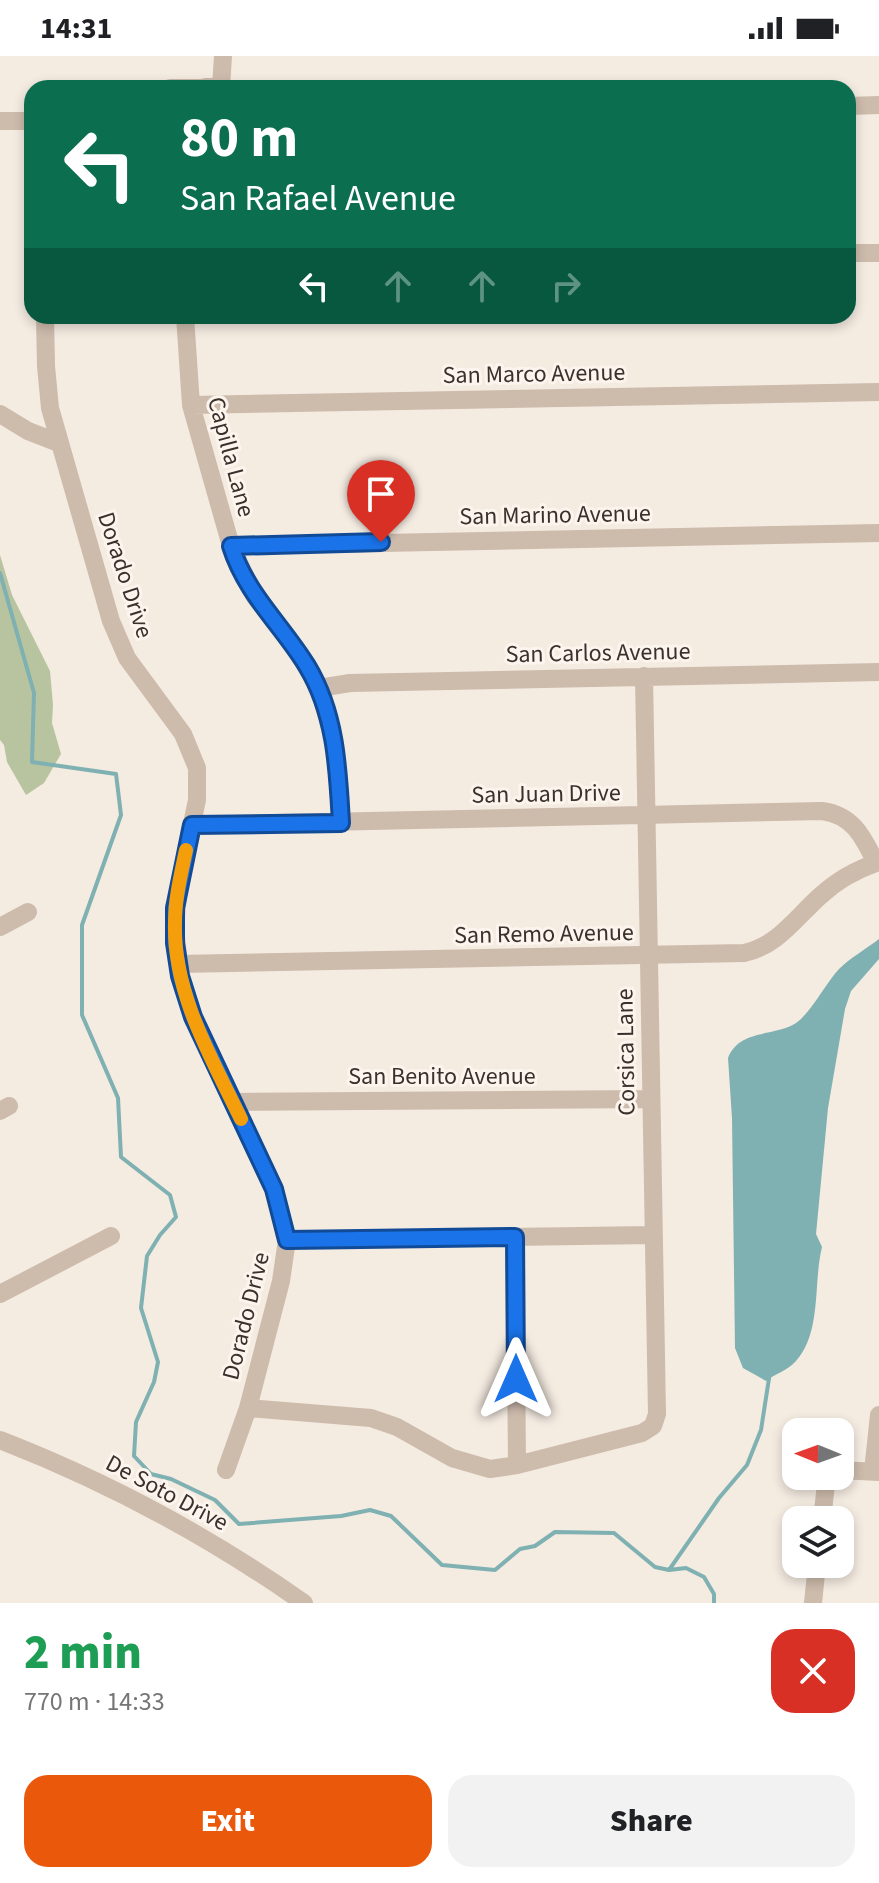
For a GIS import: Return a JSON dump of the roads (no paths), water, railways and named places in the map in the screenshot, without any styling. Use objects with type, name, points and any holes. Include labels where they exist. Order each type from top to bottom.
[{"type":"street","points":[[221,80],[223,56]]},
{"type":"street","points":[[856,106],[879,105]]},
{"type":"street","points":[[0,121],[24,121]]},
{"type":"street","points":[[856,253],[879,253]]},
{"type":"street","name":"Dorado Drive","points":[[45,324],[48,387],[59,443],[106,606],[121,647],[137,674],[183,734],[194,756],[198,783],[175,908],[178,964],[193,1017],[274,1189],[287,1240],[281,1281],[248,1408],[226,1470]]},
{"type":"street","name":"Capilla Lane","points":[[186,324],[191,405],[231,546],[255,597],[293,645],[319,688],[335,746],[341,823]]},
{"type":"street","name":"San Marco Avenue","points":[[191,405],[879,392]]},
{"type":"street","points":[[0,414],[28,431],[59,443]]},
{"type":"street","name":"San Marino Avenue","points":[[231,546],[879,533]]},
{"type":"street","name":"San Carlos Avenue","points":[[319,688],[350,683],[879,672]]},
{"type":"street","name":"Corsica Lane","points":[[517,1465],[642,1433],[653,1426],[657,1414],[644,676]]},
{"type":"street","name":"San Juan Drive","points":[[192,825],[832,813],[845,818],[856,828],[877,862]]},
{"type":"street","name":"San Remo Avenue","points":[[178,964],[734,955],[761,948],[781,935],[834,884],[877,862]]},
{"type":"street","points":[[0,927],[28,912]]},
{"type":"street","name":"San Benito Avenue","points":[[233,1102],[651,1099]]},
{"type":"street","points":[[287,1240],[652,1235]]},
{"type":"street","points":[[0,1294],[111,1236]]},
{"type":"street","points":[[248,1408],[357,1415],[397,1427],[466,1464],[490,1469],[517,1465],[515,1237]]},
{"type":"street","points":[[854,1471],[876,1472],[879,1415]]},
{"type":"street","name":"De Soto Drive","points":[[0,1440],[139,1502],[220,1548],[304,1603]]},
{"type":"street","points":[[813,1603],[816,1578]]},
{"type":"water","points":[[879,939],[879,959],[851,991],[845,1009],[828,1108],[816,1234],[822,1247],[810,1336],[796,1361],[766,1381],[743,1368],[735,1348],[732,1118],[728,1058],[740,1042],[796,1023],[839,969]]},
{"type":"waterway","points":[[0,573],[34,693],[32,762],[116,774],[121,815],[82,925],[82,1015],[118,1098],[121,1157],[170,1195],[176,1217],[147,1256],[141,1308],[158,1362],[154,1382],[136,1422],[134,1456],[151,1474],[171,1479],[215,1500],[239,1524],[341,1516],[370,1510],[391,1516],[442,1565],[495,1570],[520,1549],[535,1546],[555,1532],[614,1533],[655,1567],[669,1570],[686,1568],[704,1577],[714,1594],[714,1603]]},
{"type":"waterway","points":[[669,1570],[719,1498],[747,1465],[761,1430],[770,1372]]}]
